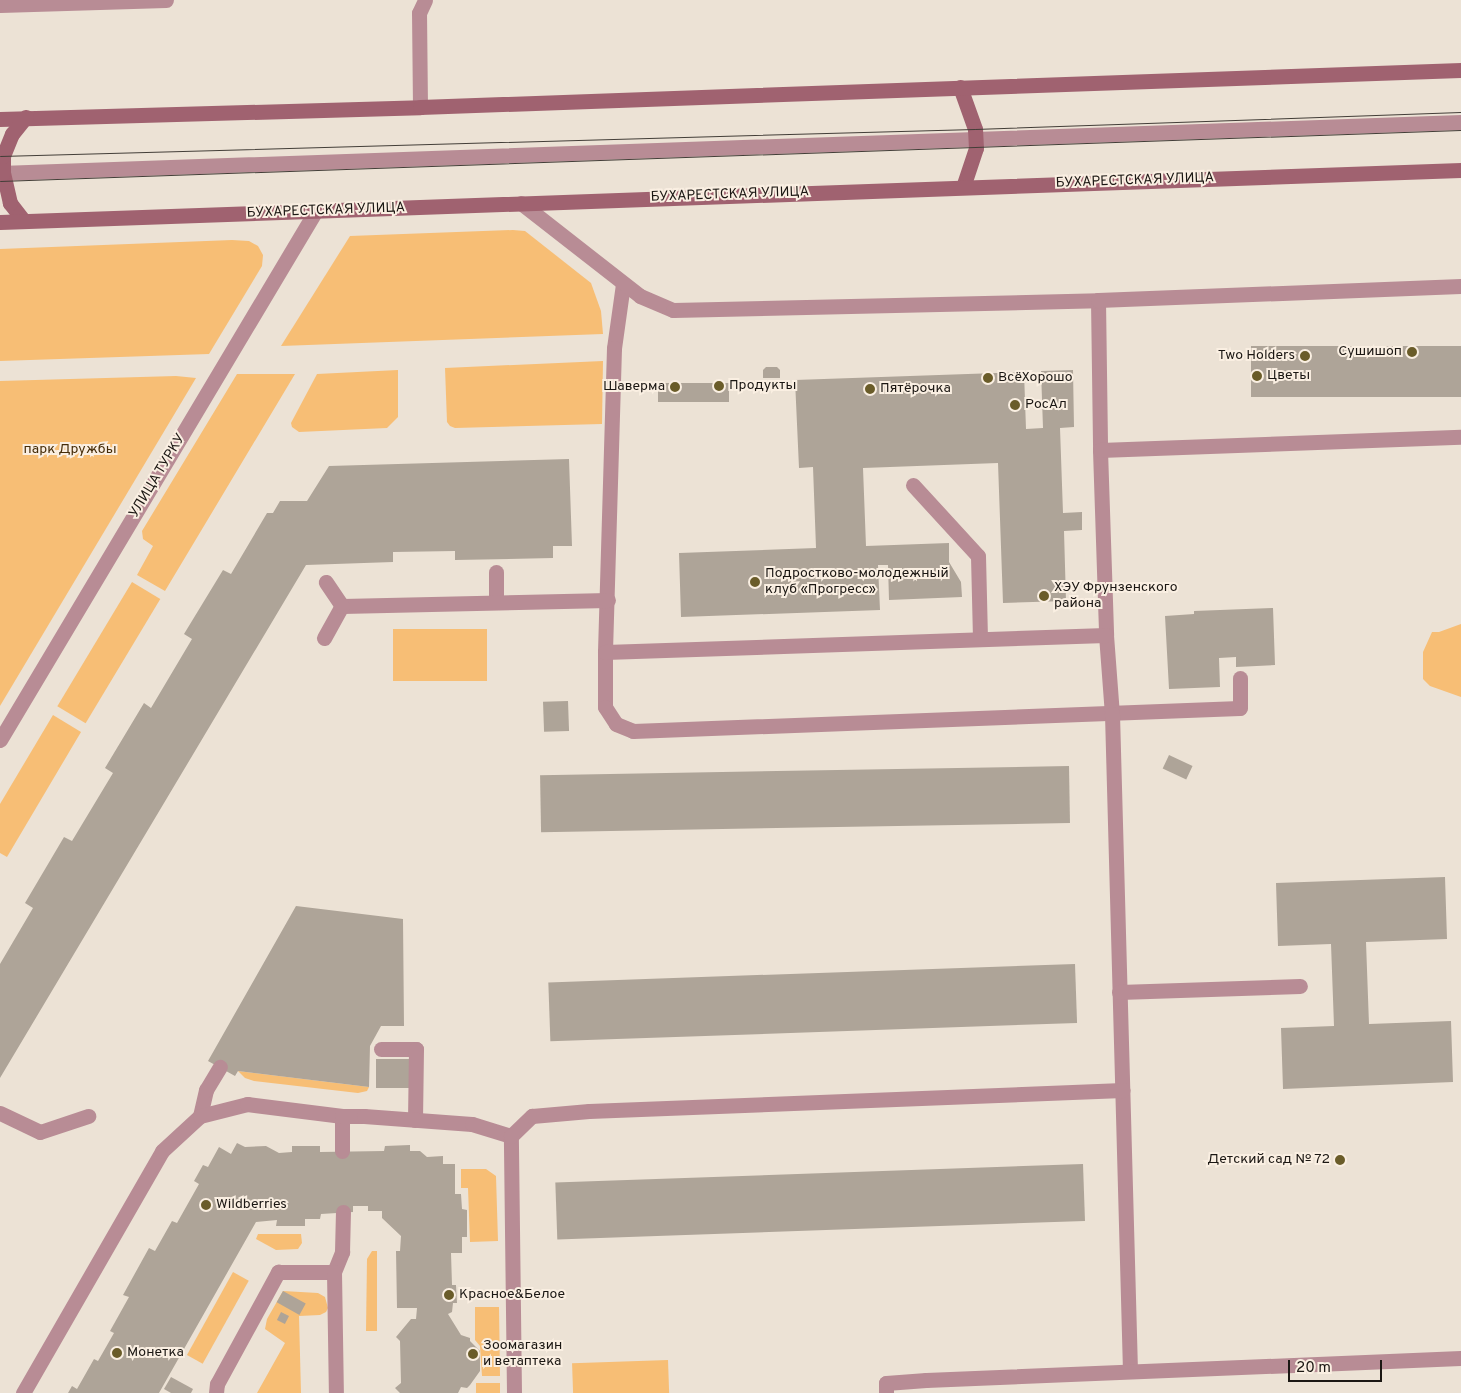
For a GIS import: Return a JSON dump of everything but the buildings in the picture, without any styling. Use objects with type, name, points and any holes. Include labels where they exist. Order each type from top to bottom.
[{"type":"main road","points":[[0,119],[420,107],[1461,70]]},
{"type":"main road","points":[[960,88],[976,130],[976,148],[963,187]]},
{"type":"main road","points":[[24,221],[10,203],[1,173],[3,156],[12,134],[26,117]]},
{"type":"main road","name":"БУХАРЕСТСКАЯ УЛИЦА","points":[[0,222],[1461,170]]},
{"type":"street","points":[[0,5],[166,0]]},
{"type":"street","points":[[420,107],[419,14],[425,0]]},
{"type":"street","points":[[1,173],[1461,122]]},
{"type":"street","points":[[521,203],[623,284],[654,304],[673,310],[695,311],[1098,300],[1461,286]]},
{"type":"street","name":"УЛИЦА ТУРКУ","points":[[0,740],[316,212]]},
{"type":"street","points":[[623,284],[614,348],[605,706],[616,724],[633,731],[1240,708],[1240,678]]},
{"type":"street","points":[[1098,300],[1100,450],[1106,635],[1112,714],[1130,1371]]},
{"type":"street","points":[[1100,450],[1461,437]]},
{"type":"street","points":[[913,485],[978,556],[980,639]]},
{"type":"street","points":[[496,572],[496,602]]},
{"type":"street","points":[[326,582],[342,606]]},
{"type":"street","points":[[342,606],[608,600]]},
{"type":"street","points":[[324,638],[342,606]]},
{"type":"street","points":[[606,652],[1106,635]]},
{"type":"street","points":[[1119,992],[1300,986]]},
{"type":"street","points":[[381,1049],[416,1049],[415,1120]]},
{"type":"street","points":[[200,1116],[206,1090],[220,1067]]},
{"type":"street","points":[[514,1393],[511,1136],[532,1116],[589,1111],[1123,1090]]},
{"type":"street","points":[[23,1393],[162,1151],[200,1116],[247,1104],[342,1116],[472,1124],[511,1136]]},
{"type":"street","points":[[0,1113],[40,1132],[88,1116]]},
{"type":"street","points":[[342,1116],[342,1151]]},
{"type":"street","points":[[336,1393],[334,1272],[342,1252],[343,1212]]},
{"type":"street","points":[[216,1393],[217,1384],[278,1272],[334,1272]]},
{"type":"street","points":[[886,1393],[886,1383],[1461,1358]]},
{"type":"green space","points":[[525,231],[591,283],[601,311],[603,334],[281,346],[350,236]]},
{"type":"green space","points":[[232,240],[249,241],[258,246],[263,255],[262,266],[209,354],[0,361],[0,249]]},
{"type":"green space","points":[[603,361],[602,424],[455,428],[447,422],[445,368]]},
{"type":"green space","points":[[398,370],[398,417],[387,428],[299,432],[292,427],[291,423],[317,374]]},
{"type":"green space","points":[[237,374],[295,374],[165,591],[137,575],[153,546],[143,539],[142,531]]},
{"type":"green space","name":"парк Дружбы","points":[[176,376],[196,378],[0,706],[0,381]]},
{"type":"green space","points":[[132,582],[160,599],[86,723],[57,706]]},
{"type":"green space","points":[[1461,624],[1461,697],[1430,686],[1423,679],[1423,652],[1432,632],[1439,632]]},
{"type":"green space","points":[[393,629],[487,629],[487,681],[393,681]]},
{"type":"green space","points":[[53,715],[81,732],[7,857],[0,853],[0,804]]},
{"type":"green space","points":[[238,1071],[369,1087],[367,1091],[358,1093],[254,1081],[245,1078]]},
{"type":"green space","points":[[461,1169],[486,1169],[496,1176],[498,1241],[470,1242],[468,1188],[461,1188]]},
{"type":"green space","points":[[258,1234],[301,1234],[302,1243],[298,1249],[276,1250],[256,1239]]},
{"type":"green space","points":[[372,1251],[377,1251],[377,1331],[366,1331],[367,1259]]},
{"type":"green space","points":[[233,1272],[249,1281],[203,1364],[187,1355]]},
{"type":"green space","points":[[283,1291],[318,1293],[325,1297],[328,1308],[326,1312],[320,1315],[299,1316],[301,1393],[257,1393],[285,1343],[265,1329],[267,1319]]},
{"type":"green space","points":[[475,1307],[499,1307],[500,1376],[482,1376],[480,1346],[475,1340]]},
{"type":"green space","points":[[668,1360],[669,1393],[573,1393],[572,1363]]},
{"type":"green space","points":[[476,1383],[500,1383],[500,1393],[476,1393]]},
{"type":"tram line","points":[[0,156],[975,129],[1461,112]]},
{"type":"tram line","points":[[0,181],[1461,130]]},
{"type":"place","name":"Сушишоп","points":[[1412,352]]},
{"type":"place","name":"Two Holders","points":[[1305,356]]},
{"type":"place","name":"Цветы","points":[[1257,376]]},
{"type":"place","name":"ВсёХорошо","points":[[988,378]]},
{"type":"place","name":"Продукты","points":[[719,386]]},
{"type":"place","name":"Шаверма","points":[[675,387]]},
{"type":"place","name":"Пятёрочка","points":[[870,389]]},
{"type":"place","name":"РосАл","points":[[1015,405]]},
{"type":"place","name":"Подростково-молодежный клуб «Прогресс»","points":[[755,582]]},
{"type":"place","name":"ХЭУ Фрунзенского района","points":[[1044,596]]},
{"type":"place","name":"Детский сад № 72","points":[[1340,1160]]},
{"type":"place","name":"Wildberries","points":[[206,1205]]},
{"type":"place","name":"Красное&Белое","points":[[449,1295]]},
{"type":"place","name":"Монетка","points":[[117,1353]]},
{"type":"place","name":"Зоомагазин и ветаптека","points":[[473,1354]]}]
